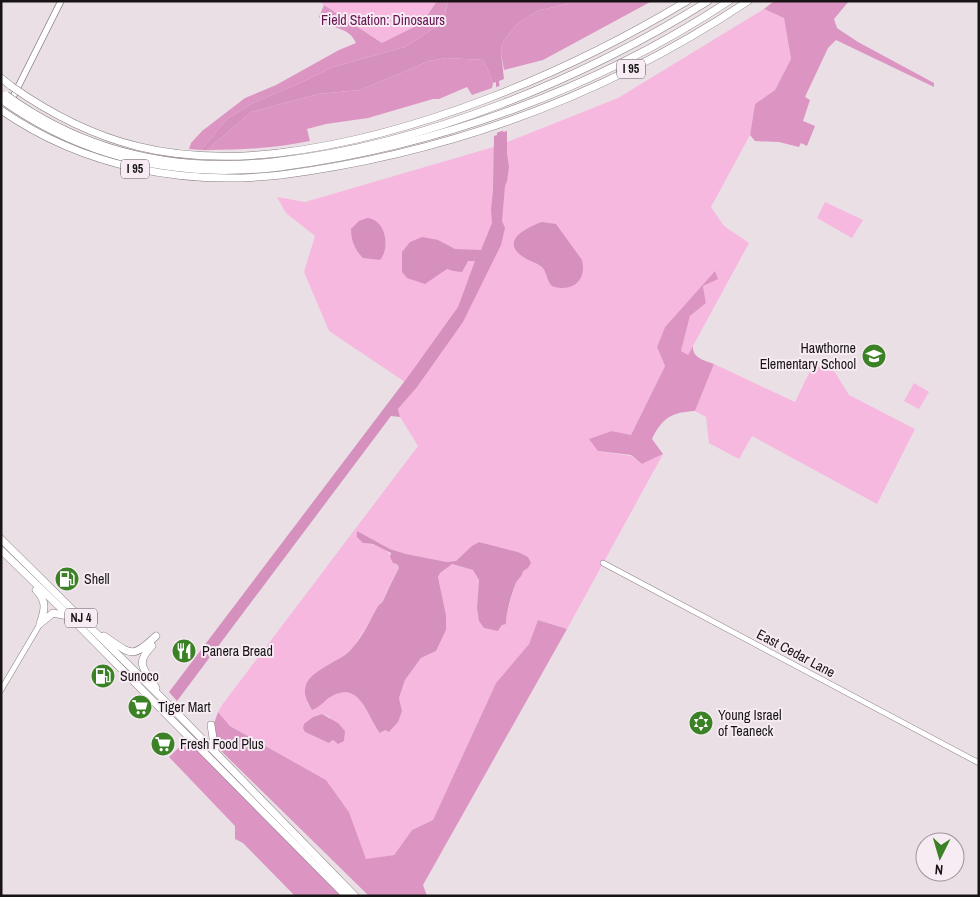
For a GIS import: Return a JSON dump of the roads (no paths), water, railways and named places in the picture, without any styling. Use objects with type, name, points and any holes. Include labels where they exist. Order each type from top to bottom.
[{"type":"highway","name":"I 95","points":[[280,164],[337,144],[420,122],[483,100],[600,49],[688,1]]},
{"type":"highway","name":"I 95","points":[[1,110],[31,129],[95,157],[139,170],[214,179],[371,144],[483,110],[602,60],[661,29],[708,1]]},
{"type":"highway","name":"I 95","points":[[3,97],[29,118],[63,136],[97,150],[167,167],[199,171],[238,171],[280,164],[333,159],[436,135],[507,112],[570,87],[668,38],[729,1]]},
{"type":"highway","name":"I 95","points":[[1,78],[68,122],[132,146],[167,153],[203,157],[235,157],[280,164],[387,157],[484,131],[566,100],[626,72],[692,36],[748,1]]},
{"type":"highway","name":"NJ 4","points":[[1,540],[172,708],[355,896]]},
{"type":"highway","name":"NJ 4","points":[[1,550],[70,617],[346,896]]},
{"type":"highway","points":[[18,566],[44,599],[45,608],[40,624]]},
{"type":"highway","points":[[40,624],[53,613],[70,617]]},
{"type":"highway","points":[[91,628],[122,649],[130,652],[142,649],[157,637],[146,652],[142,663],[145,673],[162,698]]},
{"type":"highway","points":[[198,735],[207,730],[211,725],[215,752]]},
{"type":"main road","points":[[1,118],[61,1]]},
{"type":"street","name":"East Cedar Lane","points":[[603,564],[979,763]]},
{"type":"street","points":[[1,690],[40,624]]},
{"type":"place","name":"Hawthorne Elementary School","points":[[874,356]]},
{"type":"place","name":"Shell","points":[[67,579]]},
{"type":"place","name":"Panera Bread","points":[[184,651]]},
{"type":"place","name":"Sunoco","points":[[103,676]]},
{"type":"place","name":"Tiger Mart","points":[[140,707]]},
{"type":"place","name":"Young Israel of Teaneck","points":[[701,723]]},
{"type":"place","name":"Fresh Food Plus","points":[[163,744]]},
{"type":"park label","name":"Field Station: Dinosaurs","points":[[383,20]]}]
